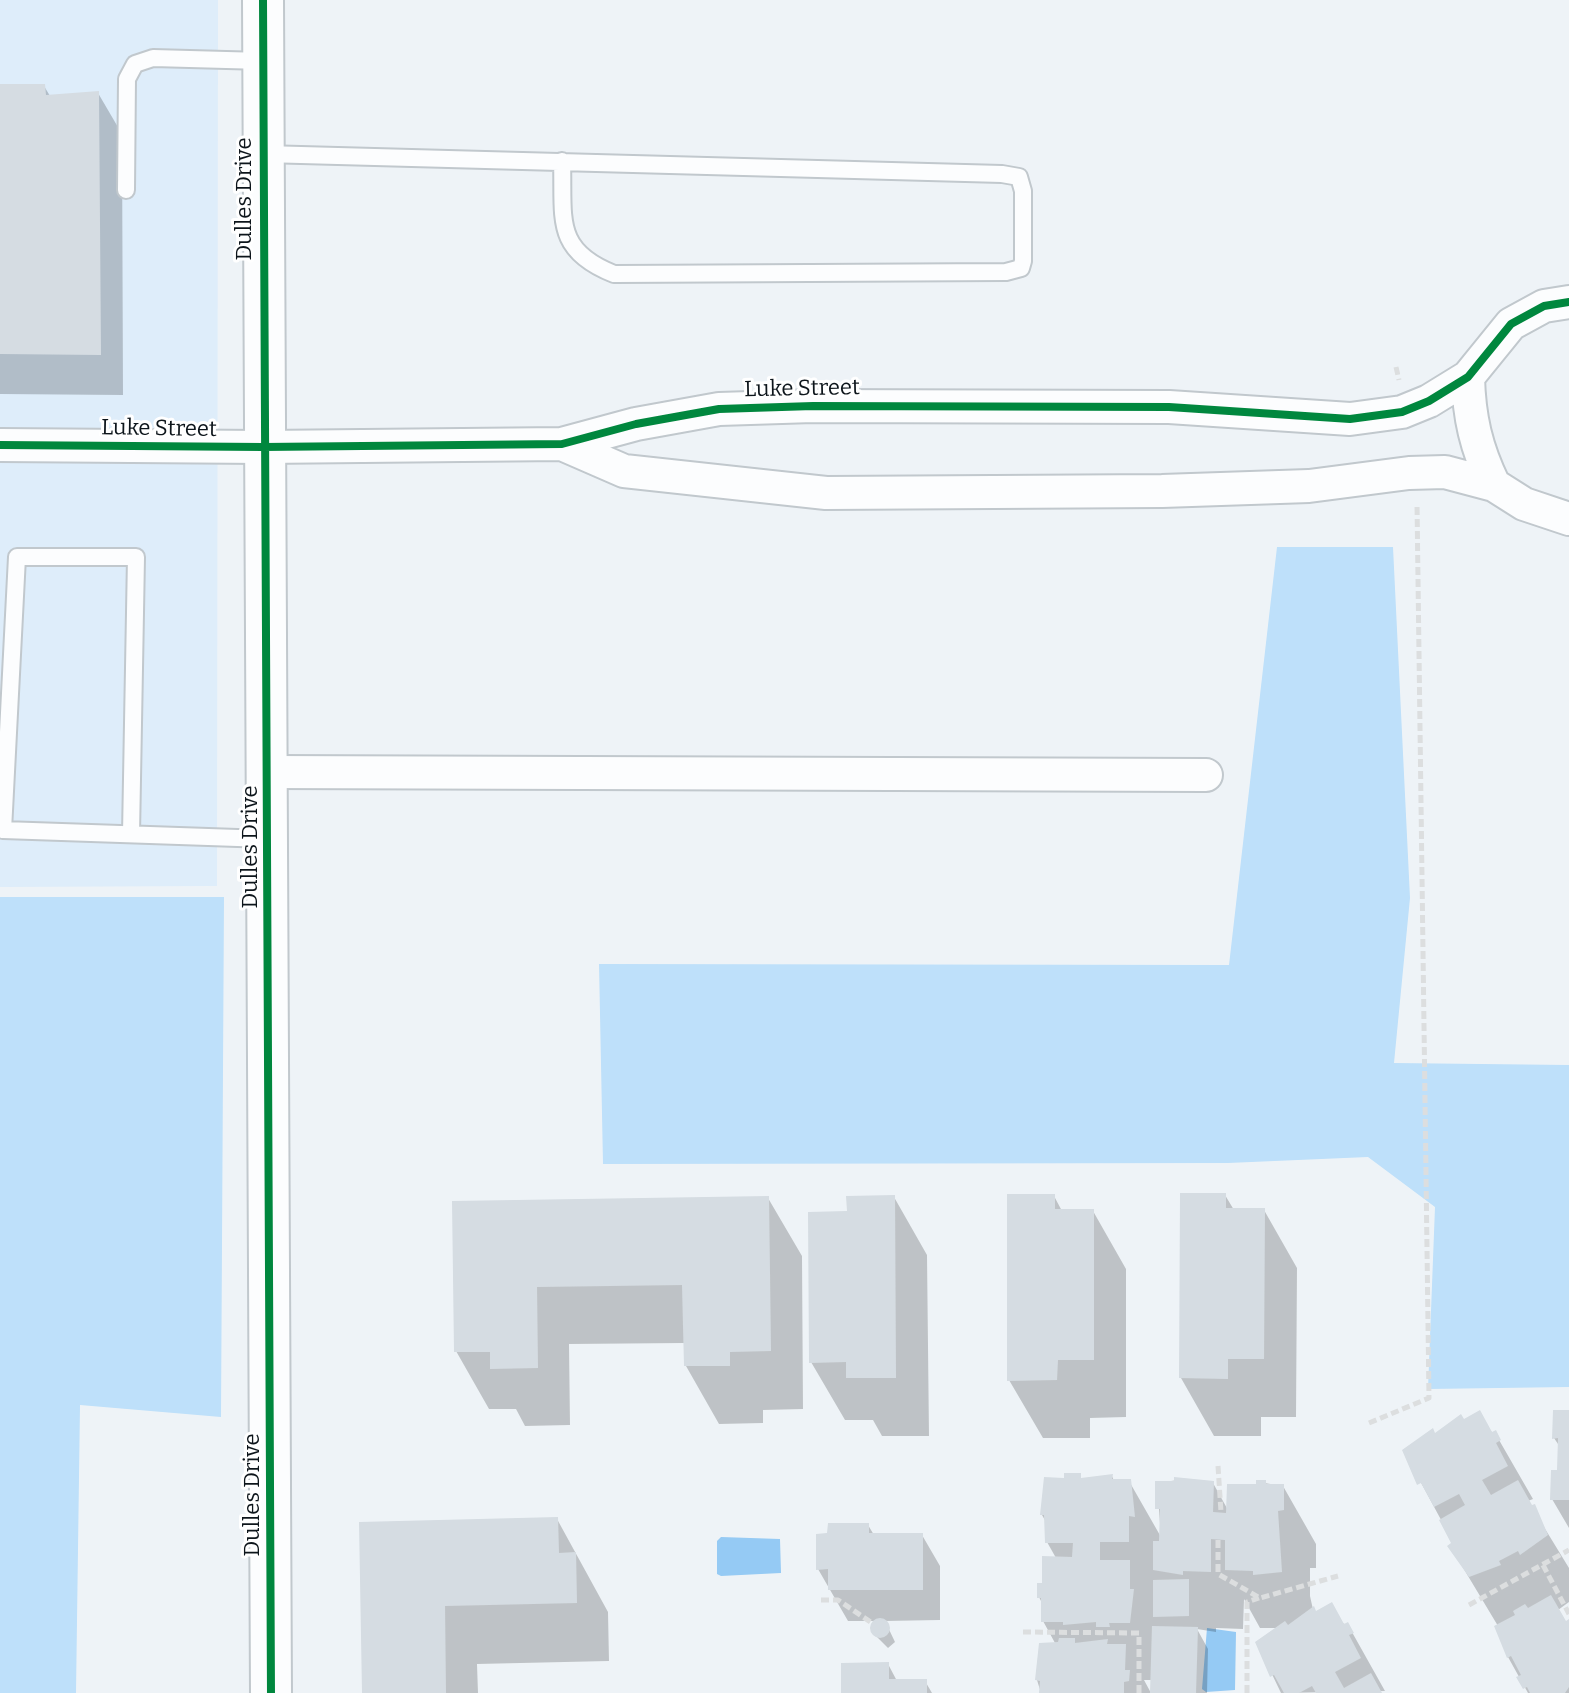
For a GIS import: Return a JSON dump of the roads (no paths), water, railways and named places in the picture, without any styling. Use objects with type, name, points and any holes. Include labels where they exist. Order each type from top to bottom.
[{"type":"street","name":"Dulles Drive","points":[[263,0],[271,1693]]},
{"type":"street","name":"Luke Street","points":[[0,445],[263,447],[562,444],[636,424],[719,409],[813,406],[1169,407],[1350,419],[1402,412],[1429,401],[1468,377],[1511,324],[1544,306],[1569,302]]},
{"type":"street","points":[[1468,377],[1469,415],[1477,450],[1494,485]]},
{"type":"street","name":"Luke Street","points":[[562,444],[624,471],[826,493],[1162,491],[1309,486],[1409,473],[1445,472],[1494,485],[1524,504],[1569,519]]},
{"type":"street","points":[[268,772],[1206,775]]},
{"type":"lane","points":[[126,190],[127,79],[135,64],[153,58],[263,61]]},
{"type":"lane","points":[[263,154],[562,161],[1002,174],[1019,177],[1023,191],[1023,261],[1021,268],[1006,272],[614,274],[593,266],[575,252],[564,229],[562,161]]},
{"type":"lane","points":[[131,834],[136,557],[17,557],[3,830],[268,839]]}]
